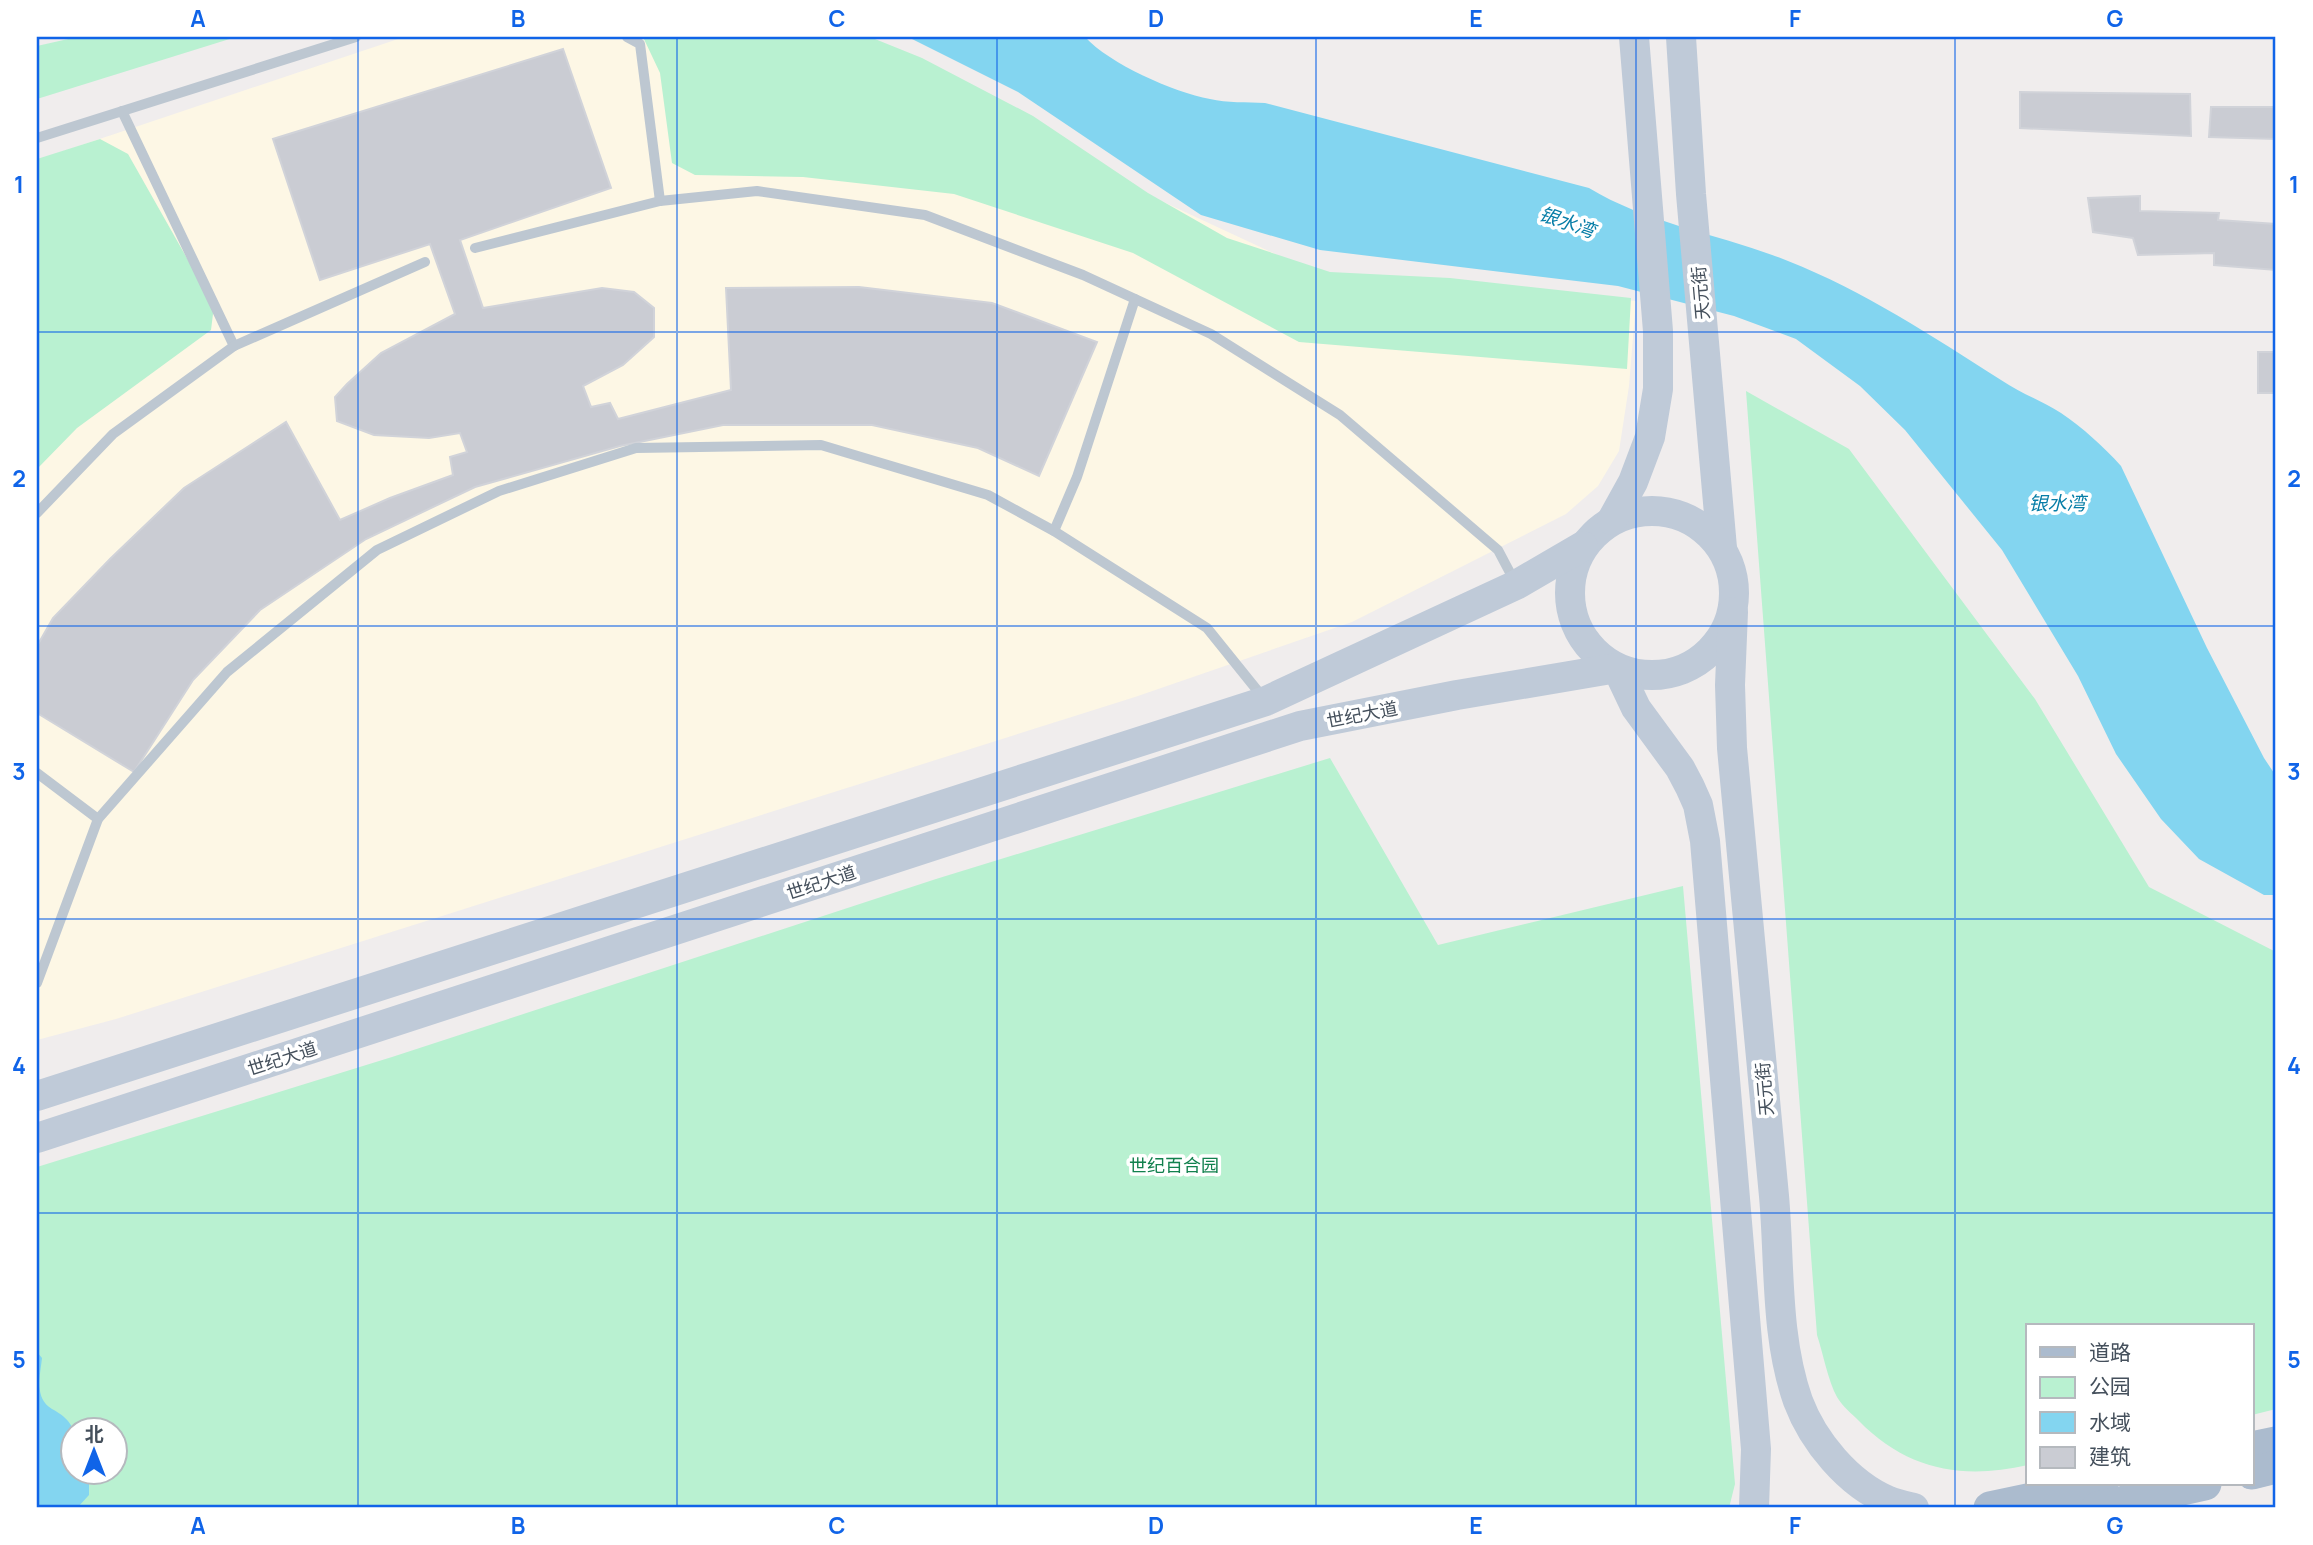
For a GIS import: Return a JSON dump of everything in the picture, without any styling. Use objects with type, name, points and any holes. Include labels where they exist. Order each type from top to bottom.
[{"type":"main road","points":[[1612,520],[1633,482],[1650,437],[1658,389],[1658,331],[1634,37]]},
{"type":"main road","name":"天元街","points":[[1681,37],[1691,194],[1722,548]]},
{"type":"main road","points":[[1656,510],[1681,516],[1704,529],[1722,548],[1731,568],[1735,590],[1733,612],[1724,635],[1708,654],[1688,668],[1665,675],[1638,674],[1617,668],[1597,655],[1581,637],[1572,615],[1569,591],[1573,568],[1583,546],[1596,531],[1612,520],[1630,513],[1656,510]]},
{"type":"main road","name":"世纪大道","points":[[37,1096],[1266,701],[1516,585],[1583,546]]},
{"type":"main road","name":"天元街","points":[[1733,612],[1730,685],[1732,748],[1774,1201],[1784,1345],[1799,1401],[1811,1428],[1828,1452],[1866,1488],[1888,1501],[1914,1508]]},
{"type":"main road","points":[[1617,668],[1636,708],[1680,768],[1698,805],[1704,841],[1756,1459],[1766,1508]]},
{"type":"main road","name":"世纪大道","points":[[37,1138],[1300,726],[1457,695],[1560,680],[1617,668]]},
{"type":"main road","points":[[2254,1448],[2276,1443]]},
{"type":"main road","points":[[1754,1508],[1756,1459]]},
{"type":"main road","points":[[2254,1473],[2276,1468]]},
{"type":"main road","points":[[1990,1508],[2093,1486]]},
{"type":"main road","points":[[2097,1508],[2196,1486]]},
{"type":"lane","points":[[37,138],[356,37]]},
{"type":"lane","points":[[627,37],[640,44],[660,201]]},
{"type":"lane","points":[[122,111],[234,346]]},
{"type":"lane","points":[[475,248],[660,201],[757,191],[925,215],[1083,275],[1211,334],[1340,415],[1498,550],[1516,585]]},
{"type":"lane","points":[[37,513],[113,433],[234,346],[425,262]]},
{"type":"lane","points":[[1054,531],[1077,477],[1135,299]]},
{"type":"lane","points":[[37,983],[98,819],[227,671],[377,550],[499,491],[636,448],[821,445],[988,495],[1054,531],[1207,628],[1266,701]]},
{"type":"lane","points":[[37,773],[98,819]]},
{"type":"shaded area","points":[[404,37],[809,37],[1316,273],[1636,301],[1629,386],[1619,451],[1598,486],[1566,514],[1352,622],[1135,697],[116,1019],[37,1040],[37,160]]},
{"type":"green space","points":[[77,37],[236,37],[37,99],[37,46]]},
{"type":"green space","points":[[643,37],[870,37],[922,58],[1033,116],[1148,193],[1227,238],[1330,272],[1450,278],[1631,298],[1627,369],[1299,342],[1133,253],[954,194],[803,177],[695,175],[672,163],[660,73]]},
{"type":"green space","points":[[100,139],[128,154],[214,306],[211,330],[77,428],[37,469],[37,159]]},
{"type":"green space","points":[[1746,391],[1849,449],[2035,699],[2149,887],[2276,952],[2276,1409],[2254,1414],[2254,1324],[2026,1324],[2026,1465],[1958,1471],[1937,1467],[1896,1451],[1877,1438],[1847,1410],[1837,1397],[1828,1375],[1817,1335]]},
{"type":"green space","name":"世纪百合园","points":[[1330,758],[1438,945],[1683,886],[1735,1484],[1729,1508],[37,1508],[37,1167],[392,1057],[936,879]]},
{"type":"water","name":"银水湾","points":[[908,37],[1085,37],[1126,67],[1178,90],[1223,101],[1265,103],[1589,188],[1636,211],[1788,261],[1844,286],[1897,315],[2008,385],[2061,413],[2121,466],[2207,648],[2276,776],[2276,895],[2264,895],[2199,859],[2161,819],[2116,754],[2078,676],[2002,550],[1905,430],[1860,386],[1796,339],[1734,316],[1618,286],[1320,250],[1201,215],[1018,92]]},
{"type":"water","points":[[37,1352],[42,1358],[40,1393],[46,1404],[62,1416],[60,1486],[89,1486],[89,1495],[77,1508],[37,1508]]},
{"type":"building","points":[[563,49],[611,188],[460,240],[483,308],[602,288],[634,292],[654,308],[654,337],[623,365],[583,386],[591,407],[610,403],[618,419],[731,390],[726,288],[859,287],[992,303],[1097,342],[1039,476],[978,448],[872,425],[723,425],[620,446],[475,487],[366,539],[260,610],[193,680],[134,772],[37,713],[37,646],[53,618],[184,488],[286,422],[340,520],[453,475],[450,457],[467,452],[460,433],[429,438],[374,435],[337,421],[335,397],[381,353],[455,314],[430,244],[320,280],[273,139]]},
{"type":"building","points":[[2020,92],[2190,94],[2191,136],[2020,128]]},
{"type":"building","points":[[2211,107],[2276,107],[2276,139],[2209,137]]},
{"type":"building","points":[[2140,196],[2140,211],[2219,213],[2218,220],[2276,224],[2276,270],[2214,265],[2214,253],[2138,255],[2133,238],[2093,232],[2088,198]]},
{"type":"building","points":[[2258,352],[2276,352],[2276,393],[2258,393]]}]
